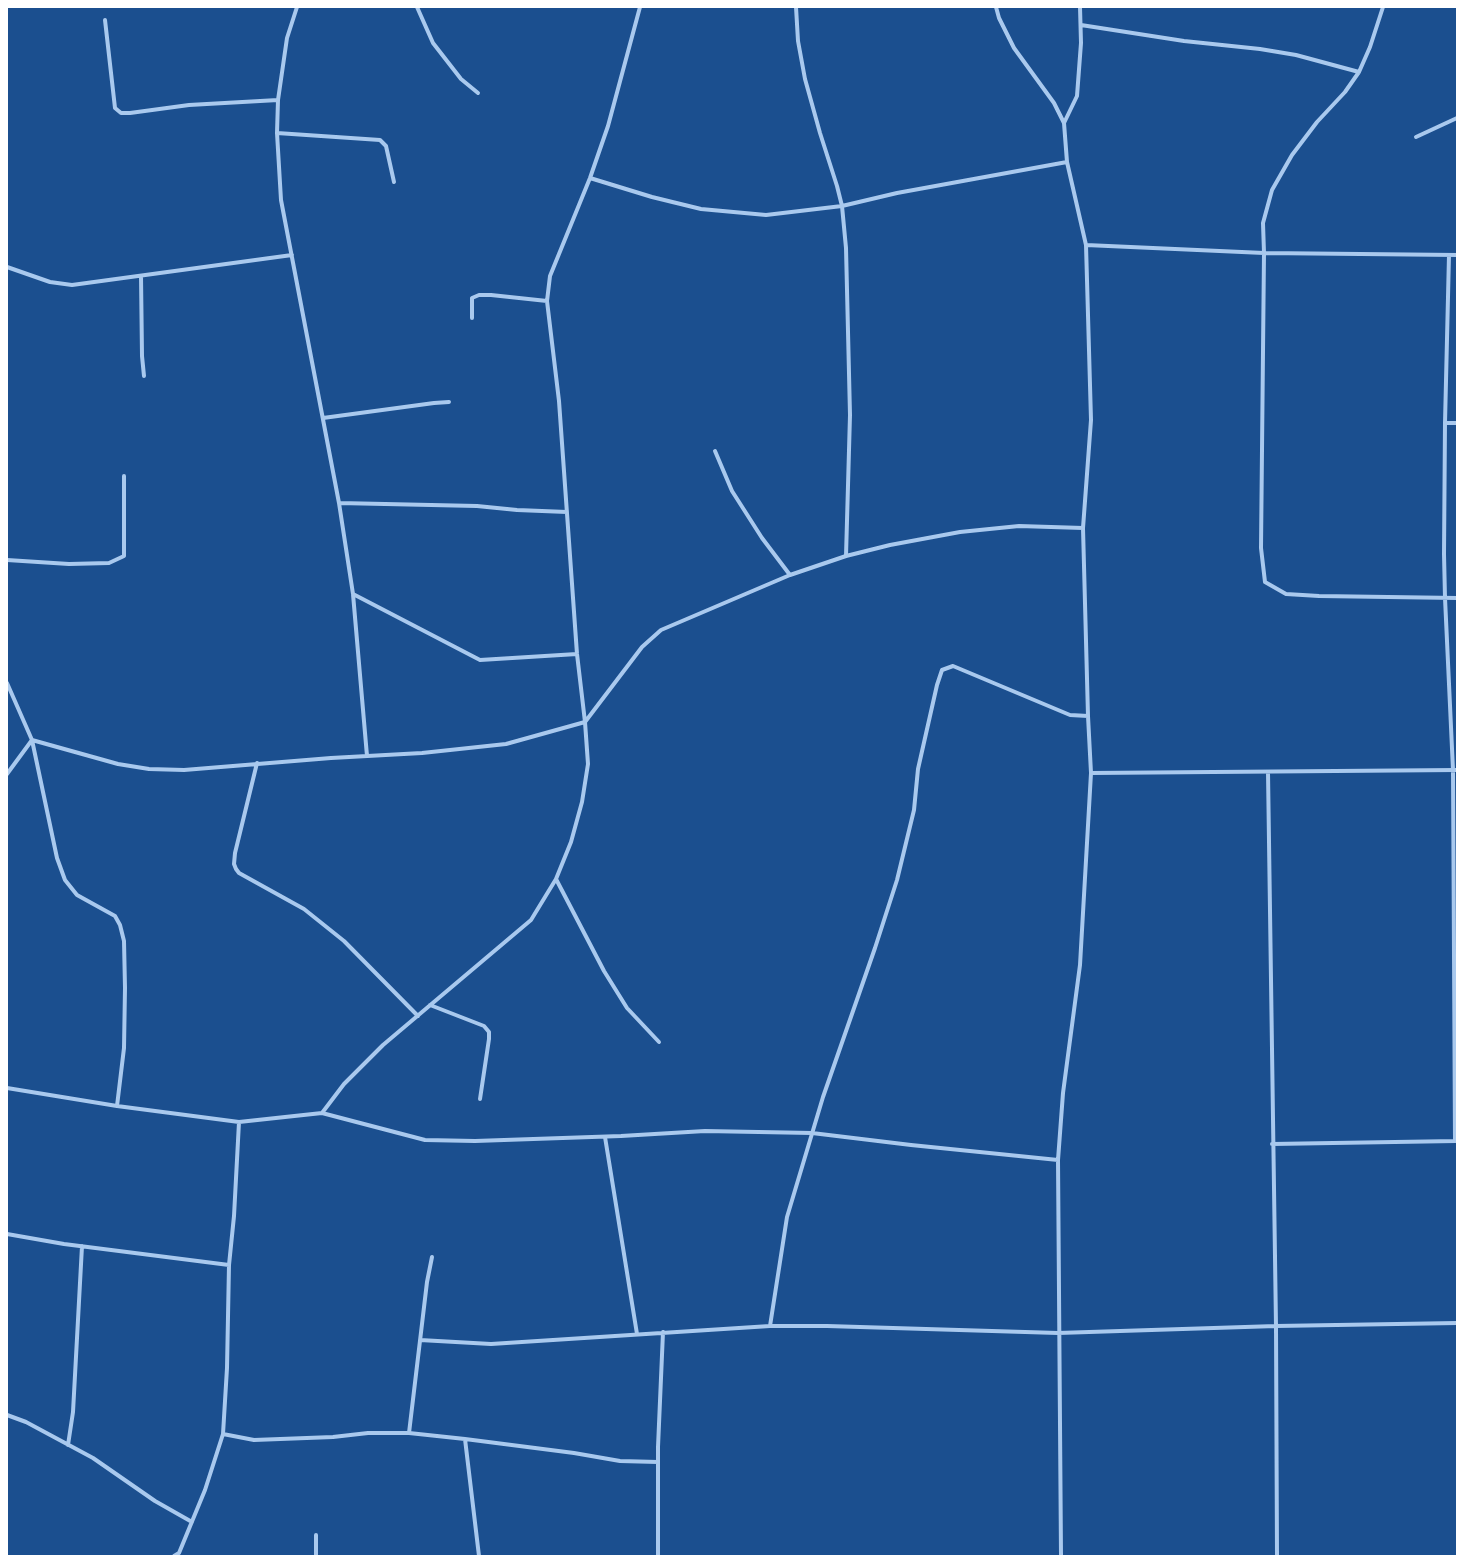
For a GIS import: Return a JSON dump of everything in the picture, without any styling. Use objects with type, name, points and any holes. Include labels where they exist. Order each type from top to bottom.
[{"type":"street","points":[[297,7],[287,38],[278,100],[277,133],[281,200],[339,503],[353,594],[367,756]]},
{"type":"street","points":[[417,7],[433,43],[461,79],[478,93]]},
{"type":"street","points":[[322,1113],[344,1084],[384,1045],[531,920],[556,879],[570,842],[582,802],[588,764],[577,654],[560,401],[547,301],[550,276],[590,178],[608,126],[640,7]]},
{"type":"street","points":[[796,7],[798,41],[805,79],[842,206],[846,256],[850,415],[846,556]]},
{"type":"street","points":[[996,7],[999,18],[1014,48],[1054,103],[1064,123],[1068,162],[1086,245],[1091,420],[1083,528],[1091,773],[1080,965],[1063,1092],[1058,1160],[1058,1333],[1061,1556]]},
{"type":"street","points":[[1064,123],[1077,96],[1081,25],[1080,7]]},
{"type":"street","points":[[1383,7],[1370,48],[1359,72],[1345,92],[1317,122],[1292,155],[1272,190],[1263,223],[1264,253],[1260,548],[1265,582],[1286,594],[1457,598]]},
{"type":"street","points":[[105,20],[115,108],[121,113],[189,105],[278,100]]},
{"type":"street","points":[[1081,25],[1184,41],[1267,50],[1302,57],[1359,72]]},
{"type":"street","points":[[1416,137],[1457,118]]},
{"type":"street","points":[[277,133],[380,140],[386,146],[394,182]]},
{"type":"street","points":[[590,178],[652,197],[701,209],[766,215],[842,206],[897,193],[1068,162]]},
{"type":"street","points":[[1086,245],[1264,253],[1457,255]]},
{"type":"street","points":[[7,267],[50,282],[72,284],[292,255]]},
{"type":"street","points":[[1272,1144],[1456,1141],[1455,770],[1445,598],[1445,423],[1449,255]]},
{"type":"street","points":[[140,276],[144,376]]},
{"type":"street","points":[[472,318],[472,298],[479,295],[491,294],[547,301]]},
{"type":"street","points":[[323,418],[449,402]]},
{"type":"street","points":[[1445,423],[1457,423]]},
{"type":"street","points":[[715,451],[732,491],[762,538],[790,575]]},
{"type":"street","points":[[7,560],[69,564],[109,563],[124,556],[124,476]]},
{"type":"street","points":[[339,503],[477,506],[517,510],[568,512]]},
{"type":"street","points":[[32,740],[118,764],[149,769],[184,770],[257,763],[422,753],[506,744],[585,722],[642,647],[661,630],[790,575],[846,556],[890,545],[960,532],[1019,526],[1083,528]]},
{"type":"street","points":[[353,594],[480,660],[577,654]]},
{"type":"street","points":[[770,1326],[786,1217],[823,1097],[897,880],[914,810],[918,769],[937,684],[942,670],[953,666],[1070,716],[1088,716]]},
{"type":"street","points":[[7,683],[32,740],[57,858],[65,880],[77,895],[115,916],[120,925],[124,941],[125,1033],[118,1106]]},
{"type":"street","points":[[7,774],[32,740]]},
{"type":"street","points":[[257,763],[235,853],[234,864],[236,869],[240,874],[304,908],[344,941],[418,1016]]},
{"type":"street","points":[[1091,773],[1455,770]]},
{"type":"street","points":[[1268,772],[1272,1144],[1276,1326],[1277,1556]]},
{"type":"street","points":[[556,879],[604,971],[627,1008],[659,1042]]},
{"type":"street","points":[[430,1005],[484,1026],[488,1032],[489,1039],[480,1098]]},
{"type":"street","points":[[7,1088],[118,1106],[239,1122],[260,1121],[322,1113],[425,1140],[475,1141],[605,1137],[705,1131],[812,1133],[1058,1160]]},
{"type":"street","points":[[174,1556],[179,1553],[205,1490],[223,1434],[229,1265],[234,1216],[239,1122]]},
{"type":"street","points":[[605,1137],[637,1334]]},
{"type":"street","points":[[7,1234],[82,1246],[229,1265]]},
{"type":"street","points":[[68,1445],[73,1412],[82,1246]]},
{"type":"street","points":[[409,1433],[427,1282],[432,1257]]},
{"type":"street","points":[[420,1340],[491,1344],[770,1326],[827,1326],[1058,1333],[1276,1326],[1457,1323]]},
{"type":"street","points":[[658,1556],[658,1462],[663,1332]]},
{"type":"street","points":[[7,1415],[26,1422],[93,1458],[155,1501],[192,1522]]},
{"type":"street","points":[[223,1434],[254,1440],[333,1437],[368,1433],[409,1433],[574,1453],[620,1461],[658,1462]]},
{"type":"street","points":[[465,1439],[479,1556]]},
{"type":"street","points":[[316,1535],[316,1556]]},
{"type":"street","points":[[179,1553],[183,1556]]}]
